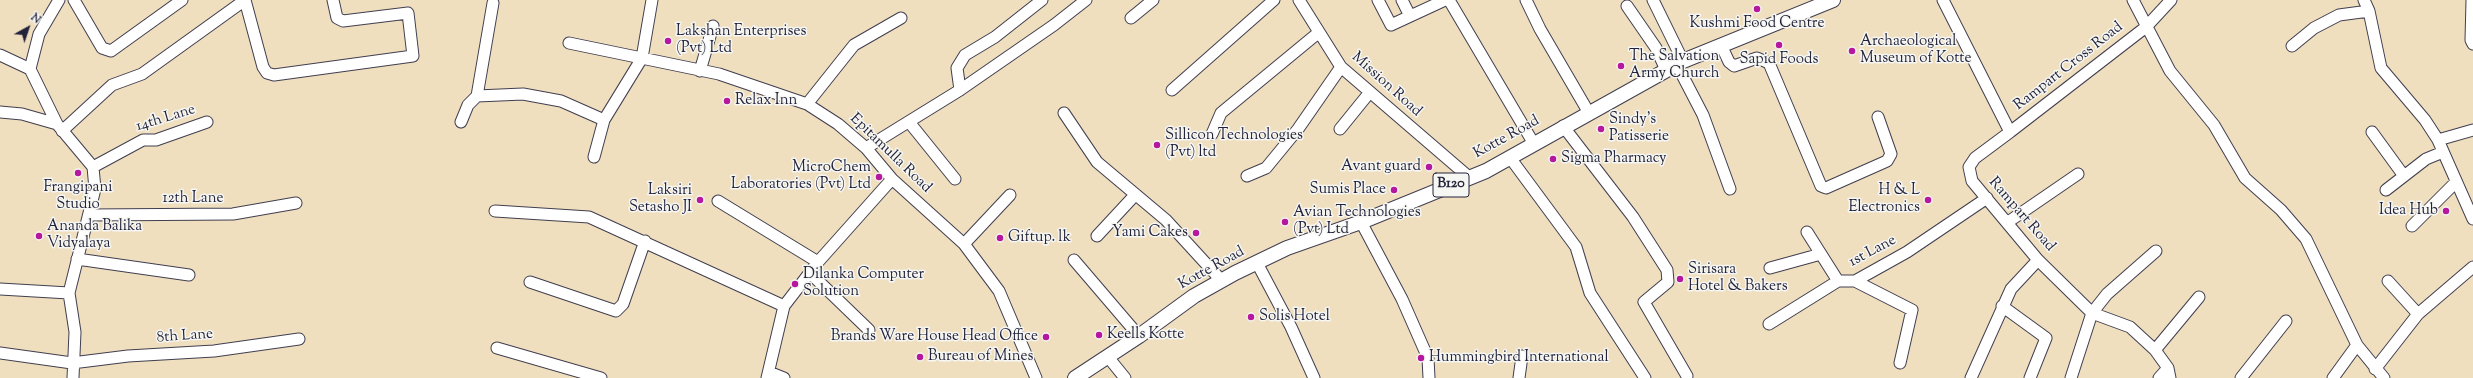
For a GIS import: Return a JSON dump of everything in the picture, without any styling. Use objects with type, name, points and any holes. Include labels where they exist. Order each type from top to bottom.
[{"type":"main road","name":"Kotte Road","points":[[1075,378],[1139,336],[1194,296],[1221,280],[1287,248],[1361,222],[1470,178],[1511,159],[1563,126],[1676,65],[1721,45],[1833,0]]},
{"type":"street","points":[[30,70],[39,34],[59,0]]},
{"type":"street","points":[[74,0],[102,48],[111,51],[182,0]]},
{"type":"street","points":[[60,128],[112,85],[142,74],[245,0],[262,67],[267,73],[274,75],[413,56],[408,13],[343,21],[337,18],[333,0]]},
{"type":"street","points":[[594,157],[604,120],[642,58],[652,0]]},
{"type":"street","points":[[960,90],[957,68],[962,58],[995,37],[1042,0]]},
{"type":"street","points":[[866,148],[960,90],[1072,12],[1086,0]]},
{"type":"street","points":[[1131,18],[1153,0]]},
{"type":"street","points":[[1172,90],[1274,0]]},
{"type":"street","name":"Mission Road","points":[[1299,0],[1318,33],[1341,67],[1470,178]]},
{"type":"street","points":[[1378,0],[1391,25],[1445,0]]},
{"type":"street","points":[[1402,0],[1410,16]]},
{"type":"street","points":[[1449,0],[1534,144]]},
{"type":"street","points":[[1526,0],[1540,29],[1589,113]]},
{"type":"street","points":[[1653,0],[1676,65],[1702,115],[1730,189]]},
{"type":"street","points":[[1944,0],[2010,132]]},
{"type":"street","points":[[2133,0],[2170,71],[2214,125],[2245,178],[2281,210],[2306,239],[2357,345],[2375,369],[2384,378]]},
{"type":"street","name":"Rampart Cross Road","points":[[2010,132],[2146,27],[2171,0]]},
{"type":"street","points":[[2364,0],[2369,11],[2381,68],[2425,120],[2438,140],[2473,219]]},
{"type":"street","points":[[2472,0],[2471,40],[2473,44]]},
{"type":"street","points":[[461,122],[468,105],[476,96],[493,3]]},
{"type":"street","points":[[1626,6],[1656,48],[1676,65]]},
{"type":"street","points":[[2292,46],[2314,28],[2339,15],[2369,11]]},
{"type":"street","points":[[807,104],[854,46],[901,18]]},
{"type":"street","points":[[700,71],[713,26]]},
{"type":"street","points":[[1212,134],[1221,113],[1318,33]]},
{"type":"street","name":"Epitamulla Road","points":[[569,43],[719,74],[807,104],[838,124],[866,148],[892,179],[964,244],[999,291],[1036,378]]},
{"type":"street","points":[[1721,45],[1729,62],[1734,66],[1757,58],[1769,63],[1821,186],[1826,188],[1887,161],[1891,154],[1878,117]]},
{"type":"street","points":[[0,55],[30,70],[60,128],[92,167],[95,189],[69,293],[75,332],[72,363],[73,378]]},
{"type":"street","points":[[1248,176],[1266,168],[1298,129],[1341,67]]},
{"type":"street","points":[[1340,130],[1370,92]]},
{"type":"street","points":[[476,96],[530,96],[561,101],[604,120]]},
{"type":"street","points":[[0,112],[22,114],[60,128]]},
{"type":"street","points":[[1064,113],[1097,162],[1166,220],[1221,280]]},
{"type":"street","name":"14th Lane","points":[[92,167],[143,140],[156,140],[207,122]]},
{"type":"street","points":[[910,122],[956,179]]},
{"type":"street","points":[[1563,126],[1633,217],[1668,270],[1668,282],[1644,302],[1687,376]]},
{"type":"street","points":[[2438,140],[2473,130]]},
{"type":"street","name":"Rampart Road","points":[[2010,132],[1975,158],[1969,167],[1972,181],[2008,222],[2038,260],[2092,313],[2130,327],[2155,350],[2169,373]]},
{"type":"street","points":[[2372,132],[2404,176]]},
{"type":"street","points":[[2386,190],[2426,159],[2443,152]]},
{"type":"street","points":[[1511,159],[1521,176],[1576,247],[1590,293],[1645,378]]},
{"type":"street","points":[[2008,222],[2078,174]]},
{"type":"street","points":[[784,378],[768,375],[784,306],[818,262],[892,179]]},
{"type":"street","points":[[2412,226],[2456,182]]},
{"type":"street","points":[[964,244],[1010,195]]},
{"type":"street","points":[[1097,236],[1135,195]]},
{"type":"street","name":"1st Lane","points":[[1769,324],[1838,281],[1855,281],[1907,252],[1986,198]]},
{"type":"street","points":[[718,201],[818,262]]},
{"type":"street","name":"12th Lane","points":[[89,215],[233,214],[296,202]]},
{"type":"street","points":[[495,211],[589,216],[784,306]]},
{"type":"street","points":[[1361,222],[1402,299],[1428,358],[1429,378]]},
{"type":"street","points":[[1807,232],[1838,281]]},
{"type":"street","points":[[530,282],[616,311],[623,304],[646,241]]},
{"type":"street","points":[[2071,378],[2092,313],[2107,294],[2156,252]]},
{"type":"street","points":[[1770,268],[1821,254]]},
{"type":"street","points":[[77,259],[189,275]]},
{"type":"street","points":[[1074,260],[1139,336]]},
{"type":"street","points":[[1971,378],[2002,306],[2011,289],[2038,260]]},
{"type":"street","points":[[1257,263],[1291,327],[1314,378]]},
{"type":"street","points":[[2375,369],[2418,314],[2473,267]]},
{"type":"street","points":[[810,273],[869,330]]},
{"type":"street","points":[[2388,280],[2418,314]]},
{"type":"street","points":[[1855,281],[1912,310],[1900,363]]},
{"type":"street","points":[[0,289],[69,293]]},
{"type":"street","points":[[2155,350],[2199,297]]},
{"type":"street","points":[[2002,306],[2046,338],[2030,378]]},
{"type":"street","points":[[2241,378],[2286,321]]},
{"type":"street","name":"8th Lane","points":[[0,353],[72,363],[128,356],[214,351],[299,339]]},
{"type":"street","points":[[2333,378],[2357,345]]},
{"type":"street","points":[[497,348],[601,378]]},
{"type":"street","points":[[1518,378],[1522,356]]},
{"type":"street","points":[[1108,357],[1125,378]]},
{"type":"street","points":[[2158,378],[2169,373]]},
{"type":"place","name":"Kushmi Food Centre","points":[[1757,9]]},
{"type":"place","name":"Lakshan Enterprises (Pvt) Ltd","points":[[668,41]]},
{"type":"place","name":"Sapid Foods","points":[[1779,45]]},
{"type":"place","name":"Archaeological Museum of Kotte","points":[[1852,51]]},
{"type":"place","name":"The Salvation Army Church","points":[[1621,66]]},
{"type":"place","name":"Relax Inn","points":[[727,101]]},
{"type":"place","name":"Sindy's Patisserie","points":[[1601,129]]},
{"type":"place","name":"Sillicon Technologies (Pvt) ltd","points":[[1157,145]]},
{"type":"place","name":"Sigma Pharmacy","points":[[1553,159]]},
{"type":"place","name":"Avant guard","points":[[1429,167]]},
{"type":"place","name":"Frangipani Studio","points":[[78,173]]},
{"type":"place","name":"MicroChem Laboratories (Pvt) Ltd","points":[[879,177]]},
{"type":"place","name":"Sumis Place","points":[[1394,190]]},
{"type":"place","name":"Laksiri Setasho JI","points":[[700,200]]},
{"type":"place","name":"H & L Electronics","points":[[1928,200]]},
{"type":"place","name":"Idea Hub","points":[[2446,211]]},
{"type":"place","name":"Avian Technologies (Pvt) Ltd","points":[[1285,222]]},
{"type":"place","name":"Yami Cakes","points":[[1196,233]]},
{"type":"place","name":"Ananda Balika Vidyalaya","points":[[39,236]]},
{"type":"place","name":"Giftup. lk","points":[[1000,238]]},
{"type":"place","name":"Sirisara Hotel & Bakers","points":[[1680,279]]},
{"type":"place","name":"Dilanka Computer Solution","points":[[795,284]]},
{"type":"place","name":"Solis Hotel","points":[[1251,317]]},
{"type":"place","name":"Keells Kotte","points":[[1099,335]]},
{"type":"place","name":"Brands Ware House Head Office","points":[[1046,337]]},
{"type":"place","name":"Bureau of Mines","points":[[920,357]]},
{"type":"place","name":"Hummingbird International","points":[[1421,358]]}]
